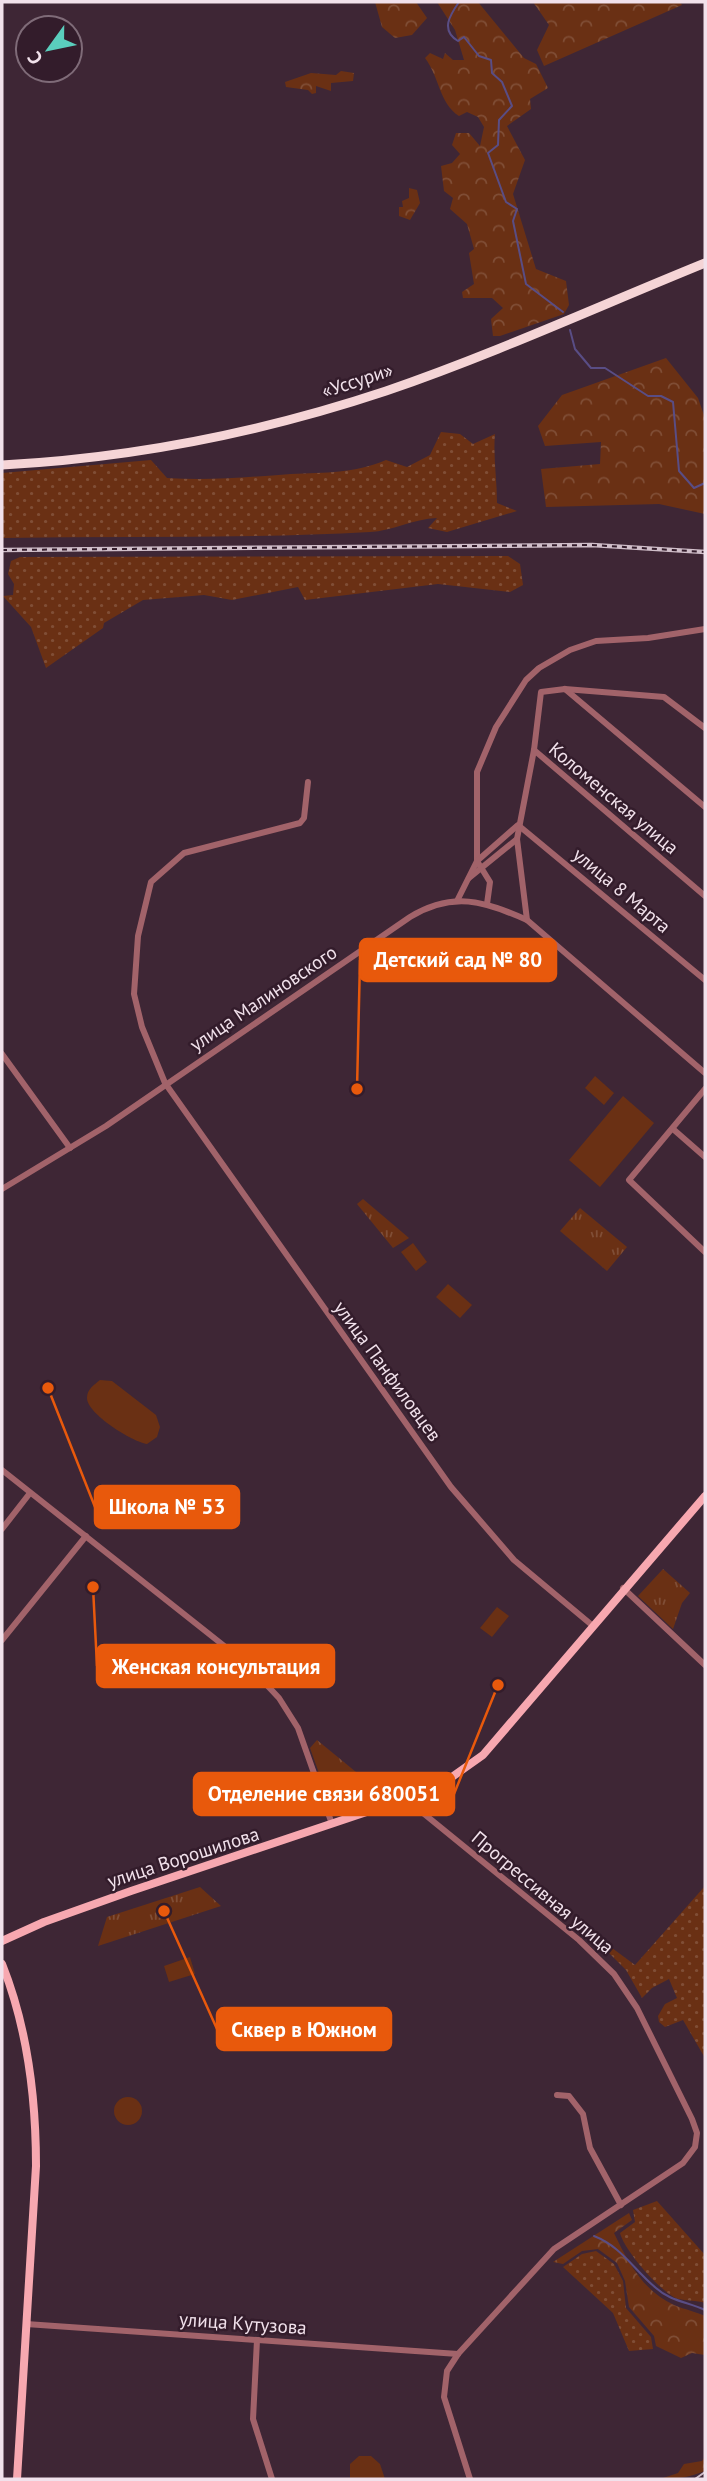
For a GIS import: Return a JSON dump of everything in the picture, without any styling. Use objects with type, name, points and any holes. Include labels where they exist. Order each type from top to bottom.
[{"type":"highway","name":"«Уссури»","points":[[2,465],[126,452],[271,424],[327,409],[432,374],[705,263]]},
{"type":"main road","name":"улица Ворошилова","points":[[2,1941],[44,1922],[131,1891],[407,1800],[435,1788],[483,1755],[623,1588],[705,1496]]},
{"type":"main road","points":[[2,1964],[25,2043],[36,2116],[17,2479]]},
{"type":"street","points":[[487,904],[489,882],[484,868],[477,861],[477,772],[496,727],[532,674],[570,650],[596,641],[648,638],[705,629]]},
{"type":"street","points":[[565,689],[705,807]]},
{"type":"street","points":[[527,920],[517,839],[534,750],[541,692],[565,689],[664,697],[705,728]]},
{"type":"street","name":"Коломенская улица","points":[[534,750],[705,896]]},
{"type":"street","points":[[165,1083],[142,1027],[134,994],[138,936],[151,882],[184,853],[300,823],[304,818],[307,782]]},
{"type":"street","points":[[458,899],[477,861],[518,825]]},
{"type":"street","name":"улица 8 Марта","points":[[518,825],[705,980]]},
{"type":"street","points":[[468,879],[517,839]]},
{"type":"street","name":"улица Малиновского","points":[[2,1189],[70,1148],[410,917],[423,909],[458,899],[487,904],[527,920],[705,1073]]},
{"type":"street","points":[[2,1054],[70,1148]]},
{"type":"street","name":"улица Панфиловцев","points":[[165,1083],[451,1488],[514,1560],[593,1626]]},
{"type":"street","points":[[705,1089],[629,1180],[705,1252]]},
{"type":"street","points":[[673,1129],[705,1157]]},
{"type":"street","points":[[2,1470],[247,1664],[279,1698],[298,1728],[332,1825]]},
{"type":"street","points":[[2,1529],[30,1493]]},
{"type":"street","points":[[2,1640],[86,1536]]},
{"type":"street","points":[[623,1588],[705,1665]]},
{"type":"street","name":"Прогрессивная улица","points":[[407,1800],[589,1949],[614,1974],[637,2008],[686,2103],[697,2138],[695,2147],[683,2163],[543,2259],[458,2354],[447,2371],[444,2397],[470,2479]]},
{"type":"street","points":[[556,2095],[569,2096],[583,2114],[590,2148],[603,2177],[621,2204]]},
{"type":"street","name":"улица Кутузова","points":[[26,2324],[458,2354]]},
{"type":"street","points":[[257,2340],[253,2419],[272,2479]]},
{"type":"green space","points":[[375,2],[416,2],[427,18],[412,35],[395,38],[382,27]]},
{"type":"green space","points":[[437,2],[478,2],[524,58],[536,64],[548,88],[530,99],[531,109],[507,126],[525,160],[513,194],[536,269],[566,281],[569,305],[564,314],[500,336],[493,336],[491,319],[503,308],[492,298],[463,298],[462,292],[474,284],[469,253],[474,249],[467,224],[450,209],[453,198],[444,191],[441,166],[452,163],[460,154],[452,145],[456,133],[469,133],[480,146],[484,127],[478,117],[467,112],[459,116],[452,111],[425,58],[430,53],[443,59],[445,53],[453,60],[464,60],[455,30]]},
{"type":"green space","points":[[533,2],[680,2],[682,5],[544,66],[537,50],[549,25]]},
{"type":"green space","points":[[341,71],[354,73],[353,81],[331,83],[331,91],[316,86],[316,93],[312,94],[308,90],[286,87],[285,82],[311,73],[336,75]]},
{"type":"green space","points":[[409,188],[417,190],[420,203],[410,220],[399,216],[399,207],[403,207],[402,201],[409,198]]},
{"type":"green space","points":[[666,358],[698,398],[705,418],[705,514],[659,504],[546,507],[541,469],[600,464],[601,442],[545,446],[538,426],[562,395]]},
{"type":"green space","points":[[441,432],[460,434],[473,444],[495,434],[497,503],[517,511],[447,532],[428,528],[437,518],[378,531],[324,534],[2,538],[2,473],[151,460],[167,478],[183,479],[340,471],[362,468],[386,460],[407,467],[430,455]]},
{"type":"green space","points":[[508,556],[520,564],[523,585],[510,592],[438,584],[305,600],[298,587],[232,600],[204,595],[143,600],[104,623],[103,628],[46,668],[31,627],[3,596],[13,595],[14,584],[8,574],[11,561],[20,557]]},
{"type":"green space","points":[[595,1076],[614,1093],[604,1105],[585,1088]]},
{"type":"green space","points":[[623,1096],[654,1123],[600,1187],[569,1160]]},
{"type":"green space","points":[[363,1199],[409,1238],[393,1248],[357,1204]]},
{"type":"green space","points":[[580,1208],[627,1247],[607,1271],[560,1231]]},
{"type":"green space","points":[[413,1243],[427,1262],[416,1271],[401,1252]]},
{"type":"green space","points":[[448,1284],[472,1305],[460,1318],[436,1297]]},
{"type":"green space","points":[[100,1380],[112,1381],[156,1415],[160,1427],[157,1437],[147,1444],[140,1442],[122,1433],[94,1412],[87,1395],[91,1387]]},
{"type":"green space","points":[[663,1569],[690,1593],[682,1603],[673,1629],[638,1596]]},
{"type":"green space","points":[[497,1607],[509,1616],[492,1637],[480,1628]]},
{"type":"green space","points":[[317,1740],[384,1795],[333,1812],[310,1748]]},
{"type":"green space","points":[[705,1886],[705,2058],[683,2020],[665,2027],[659,2022],[658,2016],[665,2004],[677,1998],[669,1979],[652,1988],[642,1998],[626,1970],[609,1953],[612,1948],[635,1965]]},
{"type":"green space","points":[[200,1887],[221,1906],[98,1946],[107,1917]]},
{"type":"green space","points":[[190,1957],[195,1974],[169,1982],[164,1966]]},
{"type":"green space","points":[[128,2097],[138,2101],[142,2111],[138,2121],[128,2125],[118,2121],[114,2111],[118,2101]]},
{"type":"green space","points":[[657,2201],[705,2255],[705,2303],[678,2299],[662,2289],[628,2250],[623,2240],[620,2233],[635,2222],[633,2210]]},
{"type":"green space","points":[[629,2213],[632,2220],[614,2233],[625,2255],[645,2284],[663,2299],[705,2316],[705,2355],[692,2353],[681,2358],[656,2346],[654,2336],[629,2307],[625,2281],[617,2263],[598,2249],[582,2251],[563,2264],[553,2262]]},
{"type":"green space","points":[[596,2251],[614,2264],[623,2281],[626,2308],[651,2337],[653,2349],[629,2351],[613,2313],[563,2267],[582,2254]]},
{"type":"green space","points":[[359,2456],[371,2456],[380,2464],[385,2479],[350,2479],[350,2464]]},
{"type":"green space","points":[[705,2457],[705,2471],[684,2477],[660,2479],[678,2473],[684,2464],[702,2461]]},
{"type":"waterway","points":[[459,2],[448,22],[449,32],[458,41],[464,37],[479,56],[491,60],[492,73],[502,82],[512,106],[499,120],[498,145],[488,153],[506,202],[517,209],[513,221],[526,284],[563,312]]},
{"type":"waterway","points":[[570,330],[575,349],[591,368],[605,368],[648,396],[661,396],[673,402],[679,471],[694,488],[705,483]]},
{"type":"waterway","points":[[594,2236],[620,2252],[661,2292],[705,2310]]},
{"type":"tram line","points":[[695,2479],[705,2472]]},
{"type":"railway","points":[[2,550],[592,545],[705,552]]},
{"type":"place","name":"Детский сад № 80","points":[[357,1089]]},
{"type":"place","name":"Школа № 53","points":[[48,1388]]},
{"type":"place","name":"Женская консультация","points":[[93,1587]]},
{"type":"place","name":"Отделение связи 680051","points":[[498,1685]]},
{"type":"place","name":"Сквер в Южном","points":[[164,1911]]}]
